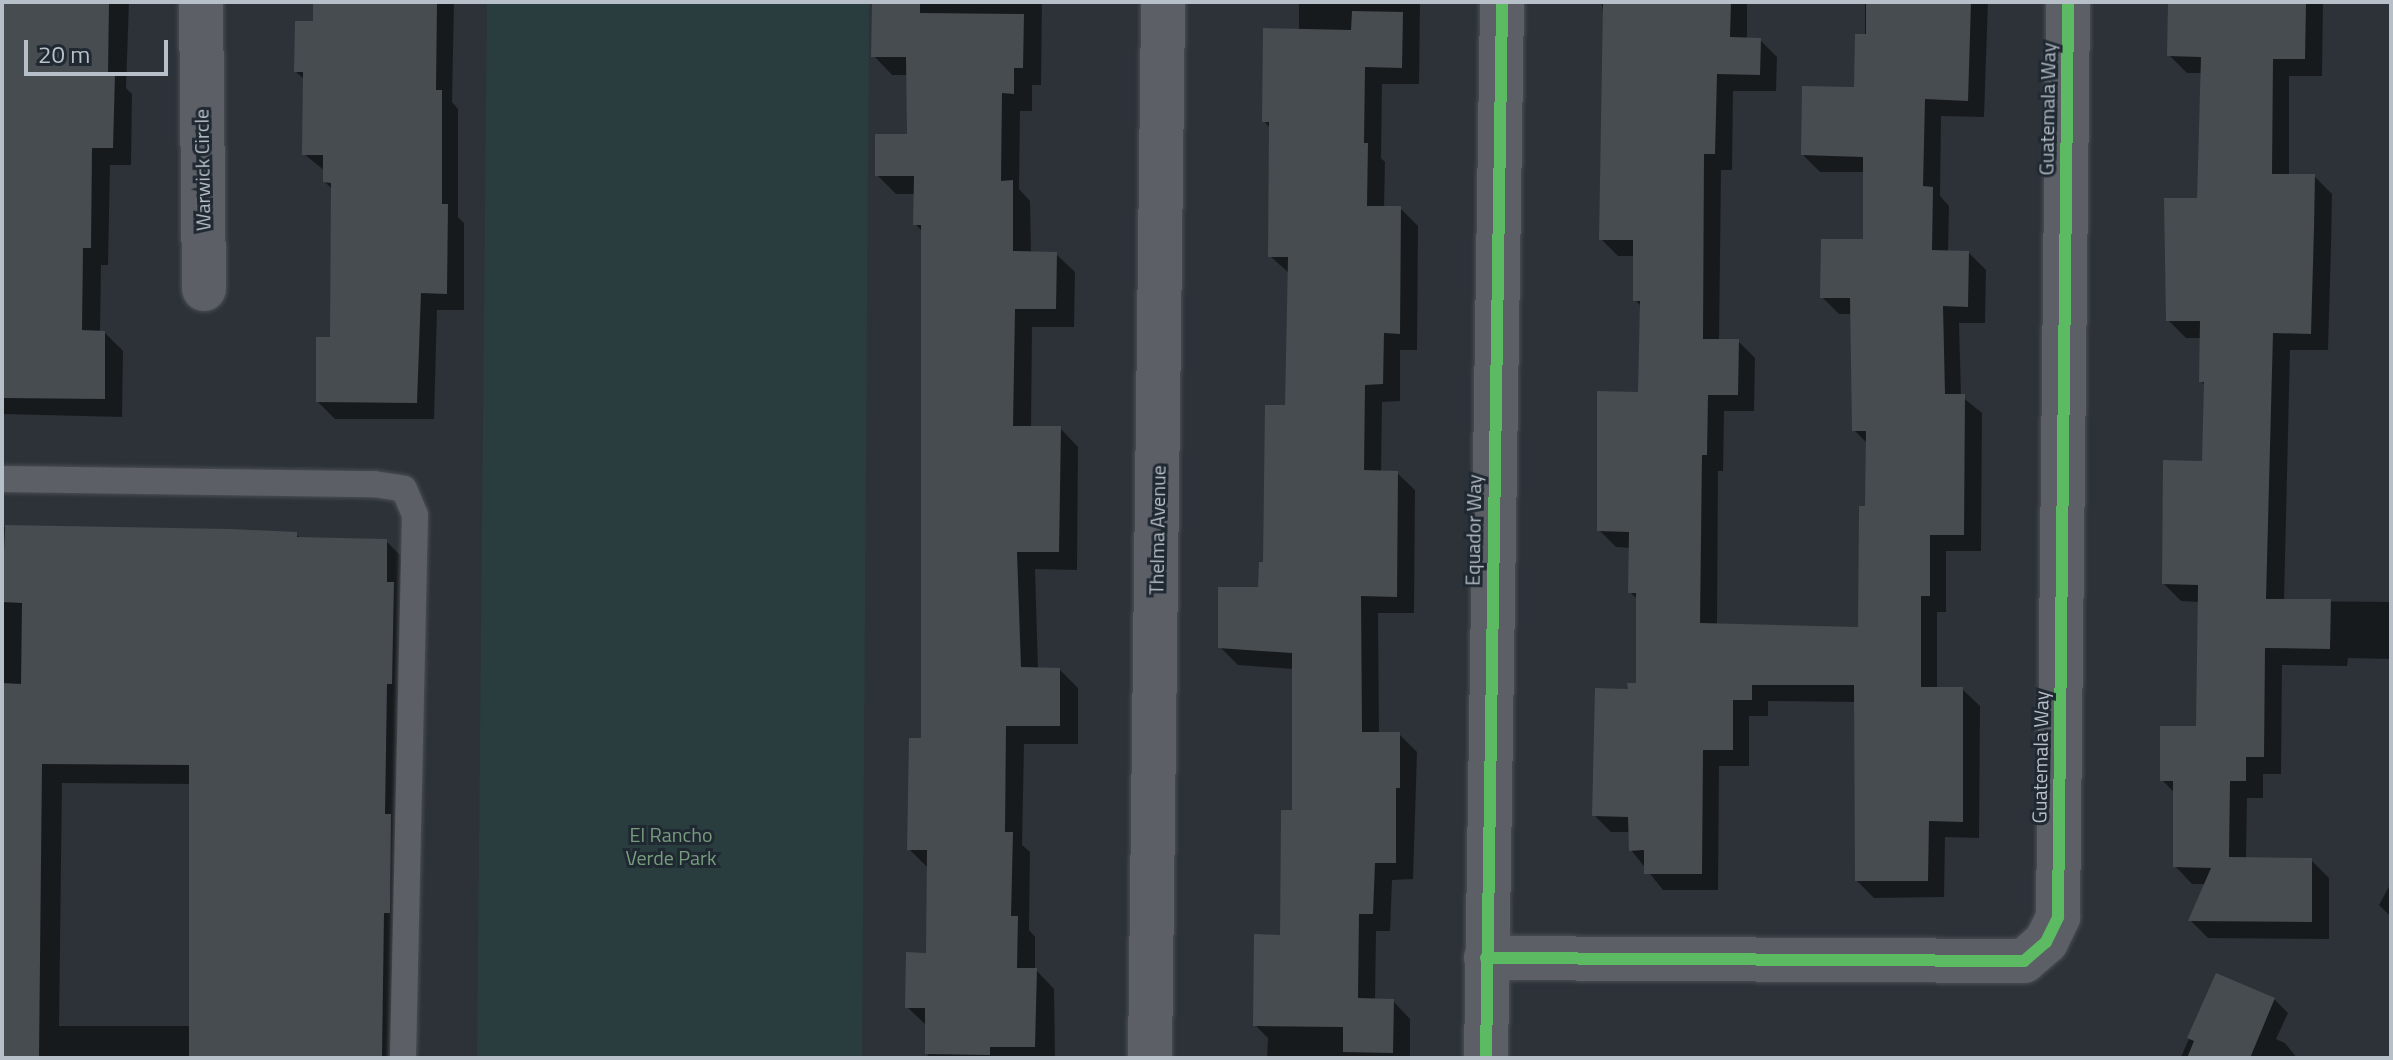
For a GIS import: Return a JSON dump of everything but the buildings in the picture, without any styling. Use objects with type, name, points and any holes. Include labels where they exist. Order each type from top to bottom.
[{"type":"street","name":"Warwick Circle","points":[[201,2],[204,289]]},
{"type":"street","name":"Thelma Avenue","points":[[1150,1058],[1163,2]]},
{"type":"street","name":"Equador Way","points":[[1486,1058],[1502,2]]},
{"type":"street","name":"Guatemala Way","points":[[1486,958],[2024,961],[2046,942],[2058,917],[2068,2]]},
{"type":"lane","points":[[2,479],[374,484],[404,489],[415,515],[403,1058]]},
{"type":"green space","name":"El Rancho Verde Park","points":[[487,2],[869,2],[862,1058],[477,1058]]},
{"type":"cycle path","points":[[1486,1058],[1502,2]]},
{"type":"cycle path","points":[[1486,958],[2024,961],[2046,942],[2058,917],[2068,2]]}]
